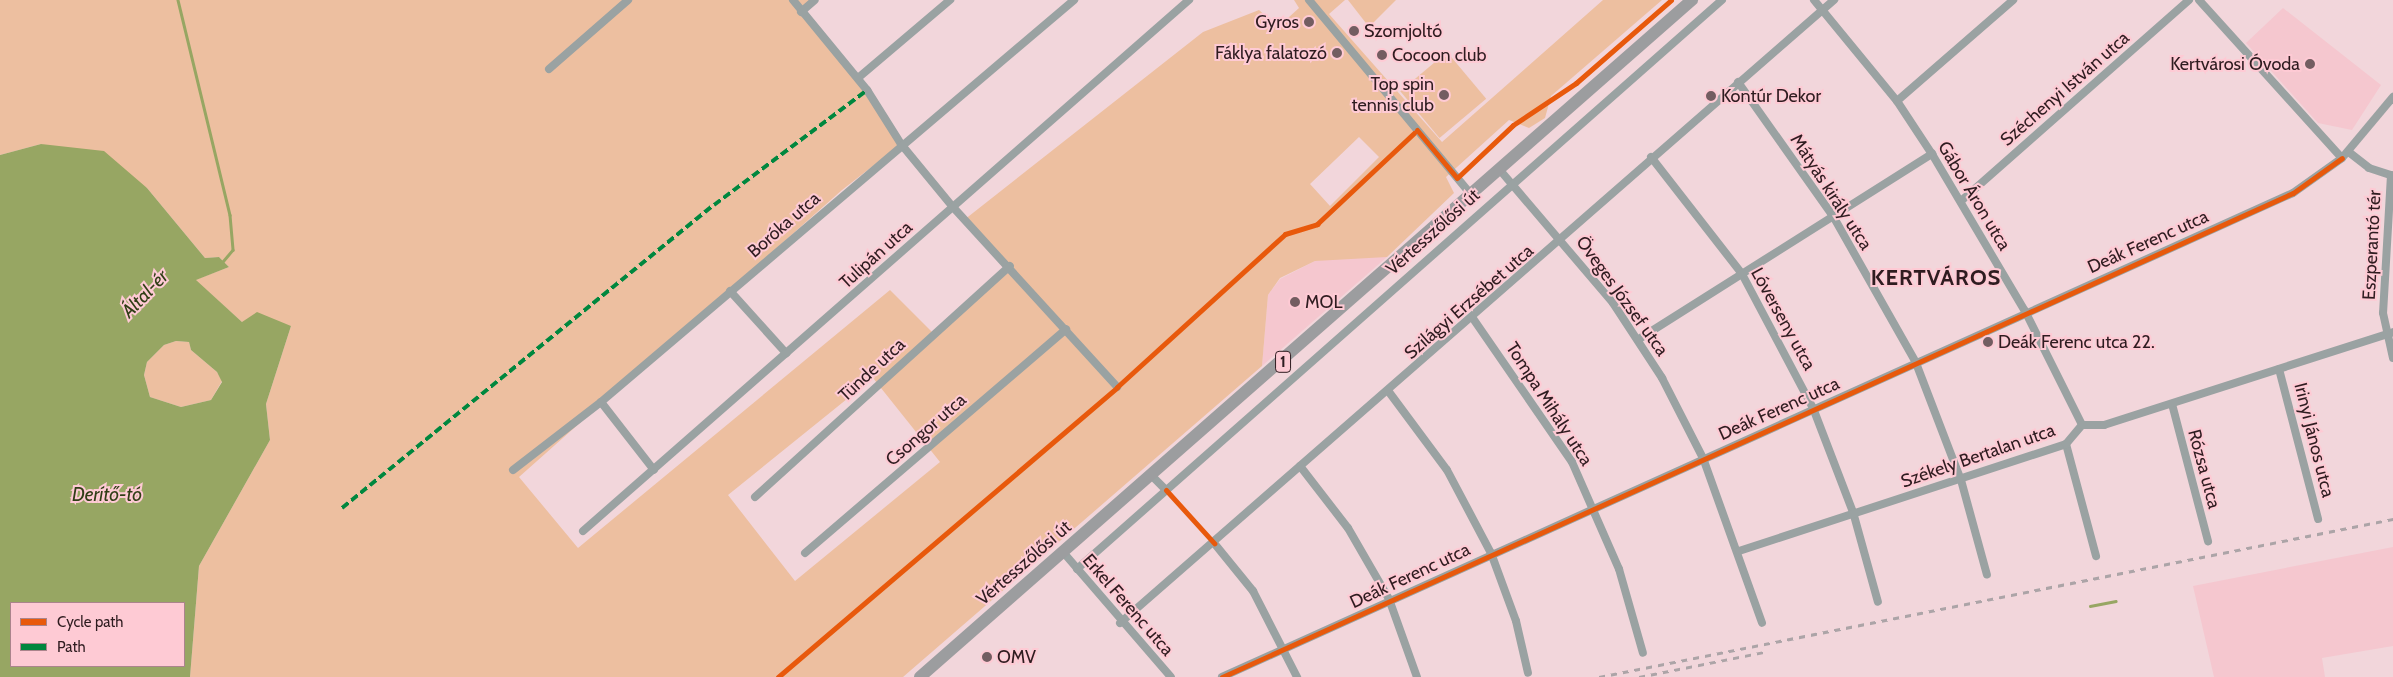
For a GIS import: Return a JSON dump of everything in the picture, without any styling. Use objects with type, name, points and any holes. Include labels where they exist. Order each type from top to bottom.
[{"type":"main road","name":"Vértesszőlősi út","points":[[920,677],[1692,0]]},
{"type":"street","points":[[549,69],[628,0]]},
{"type":"street","points":[[793,0],[801,12],[858,78],[901,144],[952,206],[1010,266],[1116,387]]},
{"type":"street","points":[[801,12],[815,0]]},
{"type":"street","points":[[858,78],[950,0]]},
{"type":"street","name":"Boróka utca","points":[[513,470],[601,402],[901,144],[1074,0]]},
{"type":"street","name":"Tulipán utca","points":[[583,531],[1189,0]]},
{"type":"street","points":[[1309,0],[1470,193]]},
{"type":"street","name":"Vértesszőlősi út","points":[[1077,569],[1722,0]]},
{"type":"street","name":"Gábor Áron utca","points":[[1814,0],[1897,101],[1932,154],[1961,200],[2025,311],[2082,425]]},
{"type":"street","name":"Szilágyi Erzsébet utca","points":[[1120,623],[1300,466],[1389,392],[1472,317],[1562,240],[1651,157],[1834,0]]},
{"type":"street","points":[[1897,101],[2013,0]]},
{"type":"street","name":"Széchenyi István utca","points":[[1961,200],[2188,0]]},
{"type":"street","points":[[2199,0],[2342,158]]},
{"type":"street","name":"Mátyás király utca","points":[[1738,82],[1833,216],[1916,362],[1961,480],[1987,575]]},
{"type":"street","points":[[2350,152],[2393,97]]},
{"type":"street","name":"Deák Ferenc utca","points":[[1222,677],[1389,599],[2025,311],[2294,193],[2350,152]]},
{"type":"street","name":"Eszperantó tér","points":[[2350,152],[2369,168],[2392,175],[2383,313],[2390,333],[2393,358]]},
{"type":"street","points":[[1639,340],[1932,154]]},
{"type":"street","name":"Lóverseny utca","points":[[1651,157],[1742,274],[1813,408],[1852,512],[1878,602]]},
{"type":"street","name":"Öveges József utca","points":[[1499,169],[1562,240],[1639,340],[1703,458],[1739,551],[1762,623]]},
{"type":"street","name":"Tünde utca","points":[[755,497],[1010,266]]},
{"type":"street","points":[[730,291],[786,352]]},
{"type":"street","name":"Tompa Mihály utca","points":[[1472,317],[1542,414],[1572,462],[1619,569],[1643,653]]},
{"type":"street","name":"Csongor utca","points":[[805,554],[1066,329]]},
{"type":"street","points":[[2082,425],[2104,425],[2390,333]]},
{"type":"street","name":"Irinyi János utca","points":[[2280,369],[2318,519]]},
{"type":"street","points":[[1389,392],[1447,470],[1492,553],[1528,673]]},
{"type":"street","points":[[601,402],[654,470]]},
{"type":"street","name":"Rózsa utca","points":[[2172,404],[2208,541]]},
{"type":"street","name":"Székely Bertalan utca","points":[[1739,551],[1852,512],[1961,480],[2066,444],[2082,425]]},
{"type":"street","points":[[2066,444],[2096,556]]},
{"type":"street","points":[[1300,466],[1348,528],[1389,599],[1417,677]]},
{"type":"street","points":[[1151,475],[1166,490]]},
{"type":"street","points":[[1214,543],[1253,591],[1297,677]]},
{"type":"street","name":"Erkel Ferenc utca","points":[[1063,552],[1120,623],[1171,677]]},
{"type":"shaded area","points":[[0,0],[815,0],[802,11],[858,78],[901,144],[842,190],[519,477],[578,548],[890,290],[934,334],[1009,272],[964,220],[1203,32],[1259,10],[1278,27],[1299,8],[1294,0],[1345,0],[1329,14],[1442,142],[1603,0],[1662,0],[1551,96],[1545,118],[1529,128],[1509,120],[1446,177],[1454,193],[1387,257],[1315,261],[1280,278],[1268,295],[1262,366],[903,677],[190,677],[199,566],[270,440],[266,404],[291,326],[242,322],[195,280],[229,267],[219,257],[205,258],[147,188],[41,144],[0,155]],"holes":[[[1359,137],[1379,157],[1330,206],[1310,184]],[[873,378],[940,462],[795,581],[728,495]]]},
{"type":"shaded area","points":[[1348,0],[1396,0],[1369,27]]},
{"type":"shaded area","name":"Kertvárosi Óvoda","points":[[2283,8],[2381,85],[2352,130],[2318,123],[2246,43]]},
{"type":"shaded area","name":"Top spin tennis club","points":[[1447,52],[1486,99],[1439,138],[1400,91]]},
{"type":"shaded area","points":[[1346,256],[1387,257],[1262,366],[1268,295],[1280,279],[1315,261]]},
{"type":"shaded area","points":[[176,341],[189,342],[191,350],[217,372],[222,381],[211,400],[181,407],[150,397],[144,375],[147,362],[164,345]]},
{"type":"shaded area","points":[[2393,547],[2393,646],[2322,658],[2325,677],[2214,677],[2193,586]]},
{"type":"water","name":"Derítő-tó","points":[[41,144],[104,151],[147,188],[205,258],[219,257],[229,267],[196,280],[242,322],[257,312],[291,326],[266,404],[270,440],[199,566],[190,677],[0,677],[0,155]],"holes":[[[176,341],[189,342],[191,350],[217,372],[222,382],[211,400],[181,407],[150,397],[144,375],[147,362],[164,345]]]},
{"type":"waterway","name":"Által-ér","points":[[178,0],[230,215],[233,250],[222,263]]},
{"type":"waterway","points":[[2090,606],[2116,601]]},
{"type":"railway","points":[[1599,677],[2393,519]]},
{"type":"railway","points":[[1639,677],[1764,652]]},
{"type":"marked path","points":[[342,508],[714,205],[867,90]]},
{"type":"cycle path","points":[[1417,130],[1457,178],[1513,125],[1576,83],[1671,0]]},
{"type":"cycle path","points":[[778,677],[1117,387],[1285,234],[1317,224],[1414,133]]},
{"type":"cycle path","points":[[1222,677],[2293,193],[2342,158]]},
{"type":"cycle path","points":[[1166,490],[1214,543]]},
{"type":"place","name":"Gyros","points":[[1309,22]]},
{"type":"place","name":"Szomjoltó","points":[[1354,31]]},
{"type":"place","name":"Fáklya falatozó","points":[[1337,53]]},
{"type":"place","name":"Cocoon club","points":[[1382,55]]},
{"type":"place","name":"Kertvárosi Óvoda","points":[[2310,64]]},
{"type":"place","name":"Top spin tennis club","points":[[1444,95]]},
{"type":"place","name":"Kontúr Dekor","points":[[1711,96]]},
{"type":"place","name":"MOL","points":[[1295,302]]},
{"type":"place","name":"Deák Ferenc utca 22.","points":[[1988,342]]},
{"type":"place","name":"OMV","points":[[987,657]]},
{"type":"district","name":"KERTVÁROS","points":[[1936,278]]}]
